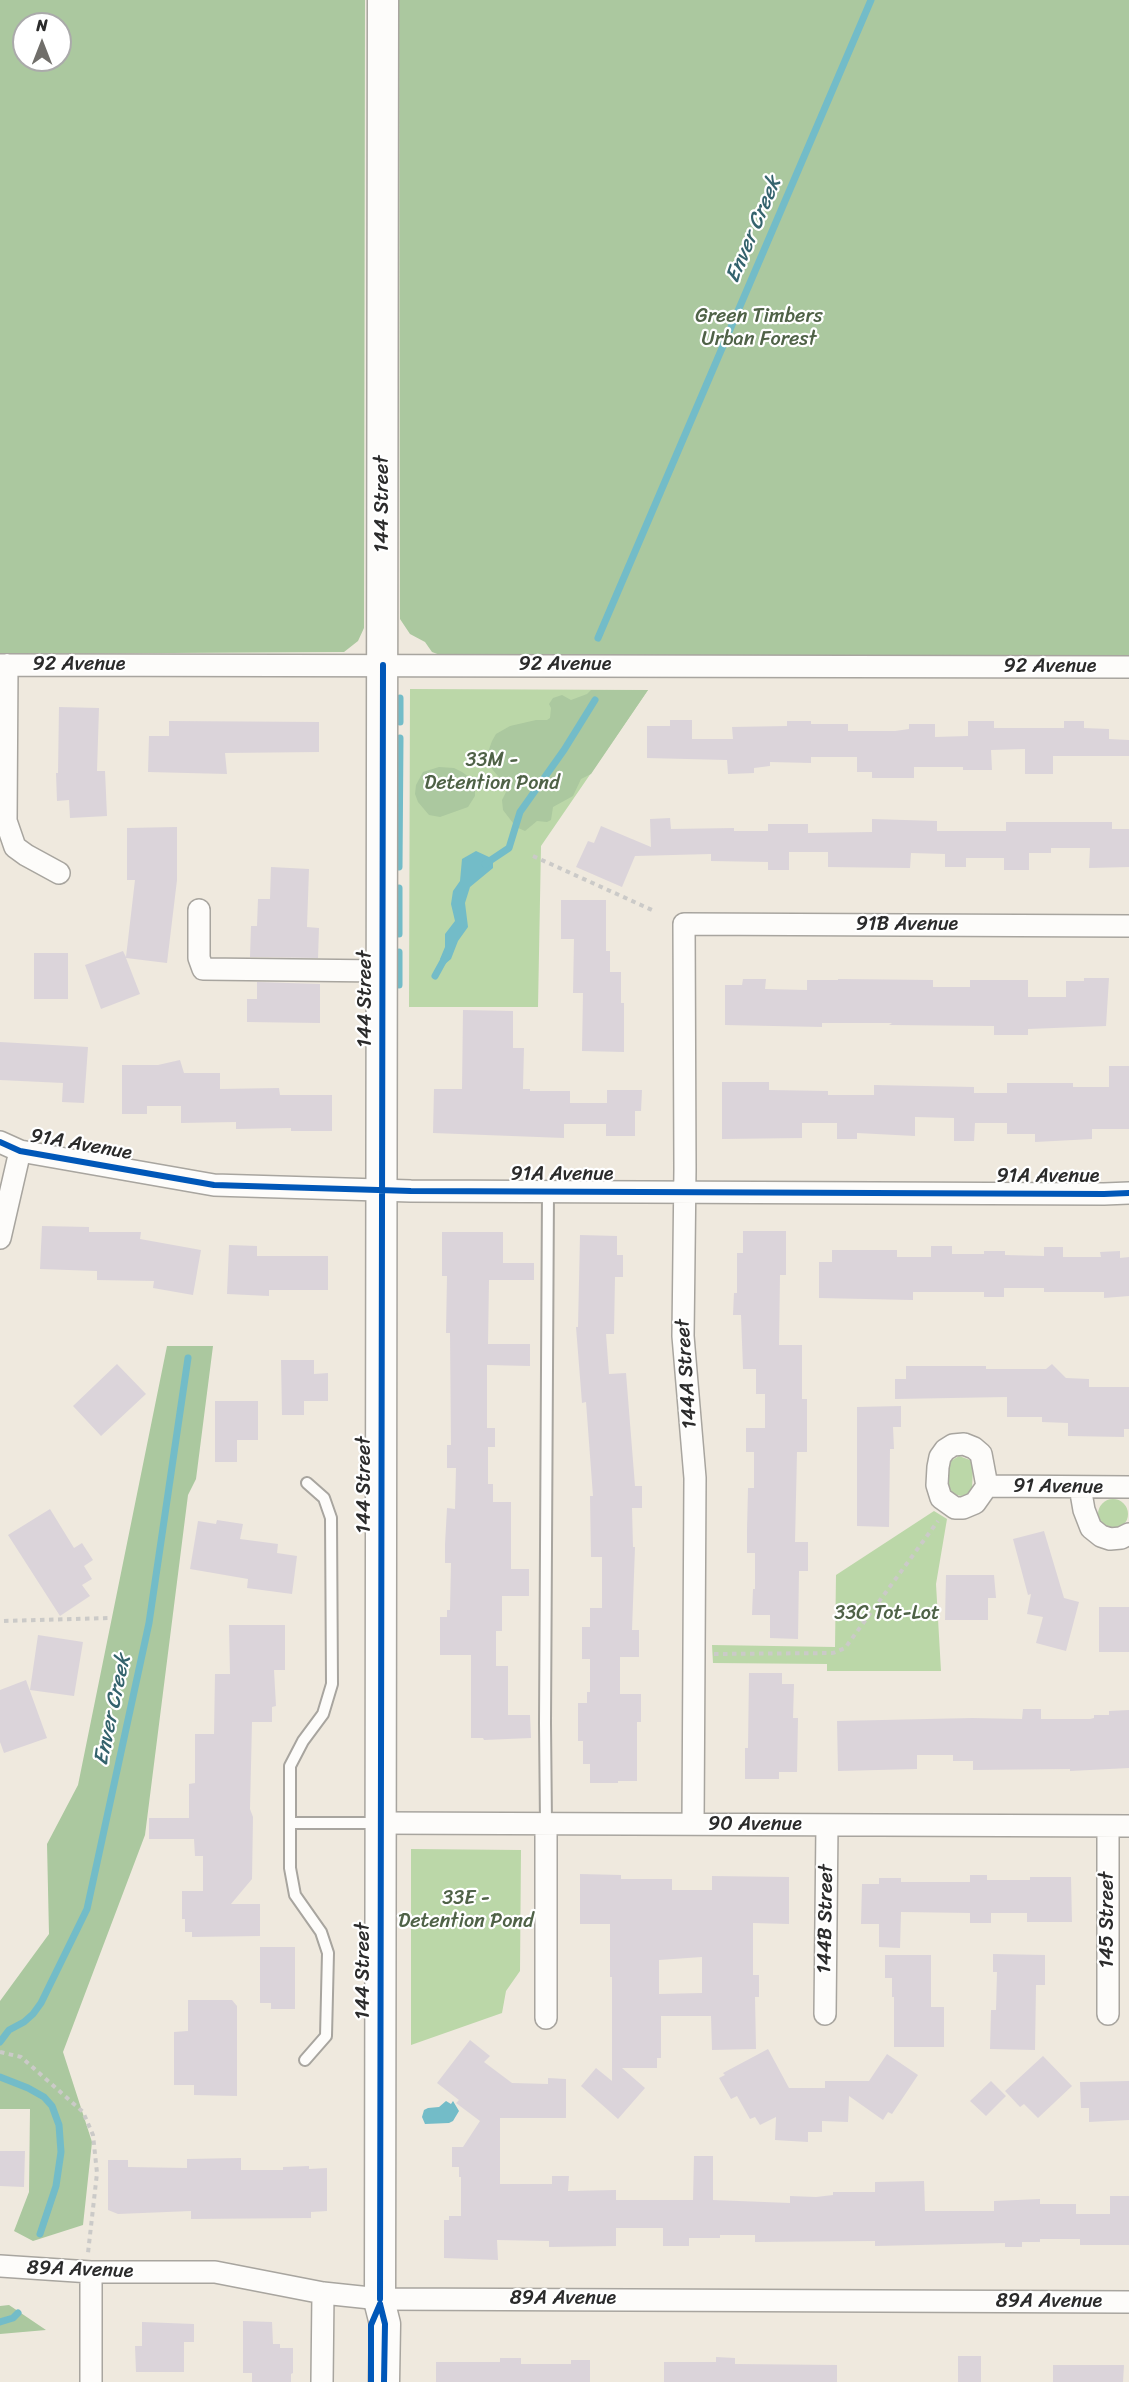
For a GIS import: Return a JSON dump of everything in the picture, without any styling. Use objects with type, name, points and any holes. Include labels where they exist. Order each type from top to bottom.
[{"type":"main road","name":"144 Street","points":[[383,0],[380,2301],[385,2324],[384,2382]]},
{"type":"main road","name":"144 Street","points":[[371,2382],[371,2325],[380,2301]]},
{"type":"street","name":"92 Avenue","points":[[3,665],[1129,667]]},
{"type":"street","points":[[3,665],[6,821],[15,847],[59,873]]},
{"type":"street","points":[[199,910],[199,958],[203,969],[383,971]]},
{"type":"street","name":"91B Avenue","points":[[684,924],[1129,926]]},
{"type":"street","name":"144A Street","points":[[684,924],[683,1336],[695,1478],[693,1824]]},
{"type":"street","name":"91A Avenue","points":[[0,1142],[20,1151],[214,1185],[382,1190],[1129,1193]]},
{"type":"street","points":[[0,1238],[20,1151]]},
{"type":"street","name":"91 Avenue","points":[[964,1444],[974,1448],[981,1454],[987,1486],[975,1503],[963,1508],[949,1506],[941,1498],[937,1485],[940,1457],[945,1450],[953,1445],[964,1444]]},
{"type":"street","name":"91 Avenue","points":[[987,1486],[1129,1487]]},
{"type":"street","points":[[1080,1487],[1084,1510],[1091,1528],[1101,1536],[1110,1539],[1121,1538],[1129,1534]]},
{"type":"street","name":"90 Avenue","points":[[381,1823],[1129,1826]]},
{"type":"street","points":[[546,1824],[546,2018]]},
{"type":"street","name":"144B Street","points":[[825,2014],[827,1825]]},
{"type":"street","name":"145 Street","points":[[1107,1826],[1107,2014]]},
{"type":"street","name":"89A Avenue","points":[[0,2266],[91,2272],[215,2272],[323,2293],[380,2301],[1129,2302]]},
{"type":"street","points":[[91,2272],[91,2382]]},
{"type":"street","points":[[322,2382],[323,2293]]},
{"type":"lane","points":[[546,1824],[548,1191]]},
{"type":"lane","points":[[305,2060],[326,2036],[328,1953],[321,1932],[295,1895],[290,1868],[290,1766],[303,1741],[323,1714],[332,1684],[331,1518],[324,1498],[307,1483]]},
{"type":"lane","points":[[290,1823],[381,1823]]},
{"type":"path","points":[[533,856],[652,910]]},
{"type":"path","points":[[695,1654],[834,1653],[844,1648],[949,1506]]},
{"type":"path","points":[[4,1621],[110,1618]]},
{"type":"path","points":[[0,2052],[21,2057],[83,2112],[93,2135],[97,2173],[88,2252],[91,2272]]},
{"type":"green space","points":[[0,0],[365,0],[364,628],[358,641],[344,652],[0,654]]},
{"type":"green space","name":"Green Timbers Urban Forest","points":[[399,0],[1129,0],[1129,657],[440,655],[432,652],[425,642],[410,634],[400,619]]},
{"type":"green space","name":"33M - Detention Pond","points":[[410,689],[648,690],[541,846],[538,1007],[409,1007]]},
{"type":"green space","points":[[591,690],[648,690],[591,774],[581,779],[573,796],[553,807],[551,820],[537,821],[525,831],[516,827],[503,810],[502,800],[508,788],[487,763],[492,741],[496,734],[510,726],[550,718],[549,704],[553,698],[562,695],[571,700]]},
{"type":"green space","points":[[439,767],[454,768],[462,772],[469,777],[475,789],[475,796],[468,807],[440,817],[429,815],[418,802],[415,794],[416,785],[423,772]]},
{"type":"green space","points":[[167,1346],[213,1346],[196,1479],[188,1495],[145,1835],[63,2052],[92,2142],[83,2225],[33,2241],[14,2231],[29,2192],[30,2109],[0,2109],[0,2001],[49,1934],[47,1844],[78,1785]]},
{"type":"green space","points":[[959,1456],[970,1460],[973,1467],[972,1489],[966,1495],[961,1496],[953,1494],[948,1487],[949,1462]]},
{"type":"green space","points":[[1113,1499],[1124,1503],[1128,1514],[1124,1525],[1113,1529],[1102,1525],[1098,1514],[1102,1503]]},
{"type":"green space","name":"33C Tot-Lot","points":[[934,1511],[947,1519],[936,1584],[941,1671],[827,1671],[827,1664],[713,1663],[712,1645],[835,1647],[836,1575]]},
{"type":"green space","name":"33E - Detention Pond","points":[[411,1849],[521,1850],[520,1971],[506,1991],[502,2013],[411,2045]]},
{"type":"green space","points":[[9,2305],[46,2330],[0,2334],[0,2306]]},
{"type":"water","points":[[476,851],[489,857],[493,868],[470,887],[465,903],[468,927],[458,941],[451,959],[445,964],[440,959],[445,947],[445,934],[455,921],[451,904],[453,891],[460,881],[462,859]]},
{"type":"water","points":[[446,2101],[451,2104],[453,2101],[459,2111],[453,2121],[425,2124],[422,2117],[424,2110],[439,2107]]},
{"type":"building","points":[[59,707],[99,708],[97,771],[105,771],[107,816],[70,818],[69,800],[57,801]]},
{"type":"building","points":[[670,720],[692,720],[692,739],[733,739],[732,727],[787,726],[787,721],[811,721],[811,724],[848,724],[848,731],[895,731],[909,729],[909,724],[935,724],[935,737],[968,736],[968,721],[994,721],[994,728],[1064,728],[1064,721],[1084,721],[1084,728],[1109,729],[1109,739],[1129,740],[1129,756],[1053,756],[1053,774],[1025,774],[1025,749],[991,750],[992,770],[963,770],[963,767],[914,767],[914,778],[872,778],[872,772],[857,772],[857,757],[811,757],[811,763],[770,762],[770,766],[754,768],[754,773],[728,774],[727,760],[647,758],[647,726],[670,726]]},
{"type":"building","points":[[169,721],[319,722],[319,752],[225,753],[227,774],[148,772],[149,736],[169,736]]},
{"type":"building","points":[[670,818],[671,829],[734,828],[734,831],[768,831],[768,824],[808,824],[808,833],[872,832],[872,819],[937,821],[937,831],[1006,831],[1006,822],[1112,822],[1112,829],[1129,829],[1129,867],[1089,868],[1090,848],[1051,848],[1051,853],[1029,853],[1029,870],[1004,870],[1004,858],[966,858],[966,867],[945,867],[945,854],[911,853],[910,868],[828,867],[828,852],[789,852],[789,870],[768,870],[768,862],[711,861],[711,854],[635,856],[622,887],[576,867],[588,841],[594,843],[601,826],[651,847],[650,819]]},
{"type":"building","points":[[177,827],[177,880],[167,963],[126,958],[140,994],[101,1009],[85,965],[123,951],[126,957],[135,880],[127,880],[127,828]]},
{"type":"building","points":[[271,867],[309,869],[307,927],[319,928],[318,958],[250,957],[251,926],[257,926],[258,899],[270,899]]},
{"type":"building","points":[[561,900],[606,900],[606,951],[610,951],[610,972],[621,972],[621,1003],[624,1003],[624,1052],[582,1051],[583,993],[573,993],[574,939],[561,939]]},
{"type":"building","points":[[34,953],[68,953],[68,999],[34,999]]},
{"type":"building","points":[[1084,978],[1109,978],[1106,1026],[1028,1029],[1028,1035],[994,1035],[994,1026],[889,1025],[892,1023],[822,1023],[822,1027],[725,1025],[725,985],[742,985],[743,979],[766,979],[765,989],[807,990],[807,980],[933,980],[933,987],[970,987],[970,980],[1028,980],[1028,997],[1066,997],[1066,981],[1084,981]]},
{"type":"building","points":[[257,982],[320,984],[320,1023],[247,1022],[247,999],[257,999]]},
{"type":"building","points":[[463,1010],[513,1011],[513,1048],[524,1048],[523,1089],[570,1091],[570,1103],[607,1103],[607,1090],[642,1090],[641,1111],[635,1111],[635,1136],[606,1136],[606,1124],[564,1124],[564,1138],[433,1133],[434,1089],[462,1089]]},
{"type":"building","points":[[0,1042],[88,1047],[84,1103],[62,1102],[63,1083],[0,1080]]},
{"type":"building","points":[[180,1060],[184,1073],[220,1073],[220,1089],[279,1088],[280,1095],[332,1095],[332,1131],[291,1131],[291,1128],[236,1129],[236,1122],[181,1123],[181,1106],[147,1106],[147,1114],[122,1114],[122,1065],[158,1065]]},
{"type":"building","points":[[1109,1066],[1129,1066],[1129,1129],[1092,1129],[1092,1139],[1035,1142],[1035,1134],[1007,1134],[1007,1123],[975,1123],[974,1141],[954,1141],[954,1118],[915,1117],[915,1136],[857,1133],[857,1139],[837,1139],[837,1123],[802,1123],[802,1138],[722,1139],[722,1082],[769,1082],[769,1090],[828,1091],[828,1095],[874,1095],[874,1085],[974,1087],[974,1093],[1007,1093],[1007,1083],[1073,1083],[1073,1087],[1109,1087]]},
{"type":"building","points":[[42,1226],[89,1227],[89,1232],[141,1232],[140,1239],[201,1250],[193,1295],[153,1288],[154,1281],[97,1280],[97,1271],[40,1269]]},
{"type":"building","points":[[743,1231],[786,1231],[786,1275],[780,1275],[779,1345],[802,1345],[802,1399],[807,1399],[807,1452],[797,1452],[795,1542],[808,1542],[808,1571],[799,1571],[798,1639],[770,1638],[770,1615],[752,1615],[755,1553],[747,1553],[747,1530],[748,1488],[754,1488],[754,1452],[746,1452],[746,1428],[765,1428],[765,1394],[756,1394],[756,1369],[743,1369],[741,1315],[733,1315],[734,1293],[737,1293],[737,1253],[743,1253]]},
{"type":"building","points":[[442,1232],[503,1232],[503,1263],[534,1263],[534,1280],[489,1280],[488,1344],[530,1344],[530,1366],[487,1365],[487,1428],[495,1428],[495,1447],[488,1447],[488,1484],[493,1484],[493,1502],[511,1502],[511,1569],[529,1569],[529,1596],[502,1596],[502,1631],[496,1631],[496,1666],[508,1666],[508,1715],[530,1715],[531,1738],[484,1740],[483,1738],[471,1738],[471,1655],[440,1655],[440,1617],[447,1617],[447,1610],[450,1610],[451,1563],[445,1563],[445,1544],[447,1508],[455,1509],[456,1468],[447,1468],[447,1445],[451,1445],[450,1333],[446,1333],[447,1276],[442,1276]]},
{"type":"building","points":[[580,1235],[617,1236],[617,1255],[623,1255],[623,1277],[615,1277],[614,1334],[606,1334],[609,1374],[626,1373],[635,1486],[642,1486],[642,1508],[632,1508],[633,1547],[635,1547],[632,1630],[639,1630],[639,1657],[620,1657],[620,1694],[641,1694],[641,1722],[637,1722],[637,1781],[618,1781],[618,1783],[590,1783],[590,1764],[583,1764],[583,1741],[578,1741],[578,1703],[587,1703],[587,1692],[590,1692],[590,1659],[582,1659],[582,1627],[590,1627],[590,1608],[602,1608],[602,1557],[591,1557],[590,1496],[593,1496],[586,1402],[582,1403],[576,1327],[578,1327]]},
{"type":"building","points":[[229,1245],[257,1246],[257,1256],[328,1256],[328,1290],[269,1290],[269,1296],[227,1294]]},
{"type":"building","points":[[931,1246],[952,1246],[952,1254],[984,1254],[984,1251],[1005,1251],[1005,1255],[1044,1256],[1044,1247],[1063,1247],[1063,1257],[1101,1257],[1100,1252],[1120,1251],[1120,1258],[1129,1257],[1129,1296],[1104,1298],[1104,1292],[1044,1292],[1044,1288],[1004,1288],[1004,1297],[984,1297],[984,1292],[913,1292],[913,1300],[819,1298],[819,1262],[832,1262],[832,1250],[897,1250],[897,1257],[931,1257]]},
{"type":"building","points":[[281,1360],[314,1360],[314,1374],[328,1373],[328,1401],[304,1401],[304,1415],[282,1415]]},
{"type":"building","points":[[117,1364],[146,1394],[101,1436],[73,1406]]},
{"type":"building","points":[[1052,1364],[1066,1378],[1089,1379],[1089,1387],[1129,1387],[1129,1429],[1124,1429],[1124,1437],[1068,1436],[1068,1423],[1042,1422],[1042,1417],[1007,1417],[1007,1397],[895,1399],[895,1379],[906,1379],[906,1366],[1046,1369]]},
{"type":"building","points":[[215,1401],[258,1401],[258,1440],[237,1440],[237,1462],[215,1462]]},
{"type":"building","points":[[901,1406],[901,1427],[893,1427],[894,1449],[890,1449],[889,1527],[857,1526],[857,1407]]},
{"type":"building","points":[[50,1509],[74,1548],[82,1543],[93,1560],[84,1566],[92,1579],[82,1585],[90,1596],[60,1616],[8,1535]]},
{"type":"building","points":[[217,1520],[243,1524],[240,1539],[278,1544],[277,1553],[297,1556],[292,1594],[247,1588],[248,1579],[190,1569],[198,1521],[216,1524]]},
{"type":"building","points":[[1044,1531],[1064,1598],[1079,1602],[1066,1651],[1036,1643],[1043,1617],[1027,1614],[1031,1594],[1028,1595],[1013,1539]]},
{"type":"building","points":[[946,1575],[994,1575],[996,1598],[988,1598],[988,1620],[945,1620]]},
{"type":"building","points":[[1099,1607],[1129,1607],[1129,1652],[1099,1652]]},
{"type":"building","points":[[229,1625],[285,1625],[285,1670],[274,1670],[276,1706],[272,1707],[272,1722],[252,1722],[250,1809],[253,1817],[252,1879],[231,1904],[260,1904],[260,1936],[192,1937],[192,1932],[185,1932],[185,1919],[182,1919],[182,1891],[203,1891],[203,1856],[195,1856],[194,1839],[149,1839],[149,1818],[189,1818],[189,1784],[195,1783],[195,1734],[214,1734],[215,1674],[230,1674]]},
{"type":"building","points":[[38,1635],[83,1642],[74,1696],[30,1690]]},
{"type":"building","points":[[749,1673],[782,1673],[782,1684],[794,1684],[793,1718],[798,1718],[797,1772],[779,1772],[779,1779],[745,1779],[745,1748],[748,1748]]},
{"type":"building","points":[[26,1680],[47,1738],[4,1753],[0,1742],[0,1690]]},
{"type":"building","points":[[1023,1709],[1041,1709],[1041,1719],[1090,1719],[1094,1718],[1094,1715],[1109,1715],[1109,1711],[1129,1710],[1129,1768],[1070,1771],[1070,1769],[973,1770],[973,1761],[953,1761],[953,1755],[917,1755],[917,1769],[838,1771],[837,1721],[1022,1719]]},
{"type":"building","points":[[580,1874],[621,1875],[621,1879],[672,1879],[672,1890],[712,1890],[712,1876],[789,1877],[789,1924],[753,1923],[753,1975],[759,1975],[759,1997],[755,1997],[756,2049],[712,2050],[711,2016],[661,2016],[661,2058],[657,2058],[657,2068],[622,2068],[645,2088],[618,2119],[581,2086],[596,2068],[612,2081],[612,1977],[610,1977],[610,1924],[580,1924]],"holes":[[[702,1957],[702,1993],[659,1994],[659,1960]]]},
{"type":"building","points":[[970,1875],[987,1875],[987,1880],[1071,1877],[1072,1922],[1027,1922],[1027,1913],[991,1913],[991,1923],[970,1923],[970,1913],[901,1912],[900,1948],[879,1947],[879,1924],[861,1924],[862,1884],[879,1884],[879,1878],[901,1878],[901,1882],[970,1882]]},
{"type":"building","points":[[260,1947],[295,1947],[295,2009],[271,2009],[271,2003],[260,2003]]},
{"type":"building","points":[[993,1954],[1045,1955],[1045,1985],[1036,1985],[1035,2050],[990,2049],[991,2010],[996,2010],[997,1972],[993,1972]]},
{"type":"building","points":[[885,1955],[931,1955],[931,2007],[944,2007],[944,2047],[894,2047],[894,1997],[892,1997],[892,1978],[885,1978]]},
{"type":"building","points":[[188,2000],[232,2000],[237,2006],[237,2096],[194,2095],[194,2085],[174,2085],[174,2032],[188,2031]]},
{"type":"building","points":[[470,2040],[490,2056],[484,2062],[512,2083],[548,2084],[548,2078],[566,2079],[566,2118],[500,2118],[500,2184],[552,2184],[552,2176],[569,2176],[568,2191],[616,2190],[616,2200],[693,2200],[694,2156],[713,2156],[713,2200],[790,2203],[790,2196],[816,2197],[833,2195],[833,2192],[875,2192],[875,2182],[924,2181],[925,2211],[994,2211],[994,2201],[1040,2199],[1040,2204],[1076,2204],[1076,2214],[1110,2214],[1110,2196],[1129,2196],[1129,2245],[1080,2245],[1080,2239],[1040,2239],[1040,2242],[1022,2242],[1022,2247],[1005,2247],[1005,2243],[875,2246],[875,2241],[755,2242],[755,2235],[720,2235],[720,2238],[689,2238],[689,2246],[663,2246],[663,2228],[616,2228],[616,2246],[549,2247],[549,2241],[497,2240],[498,2260],[444,2258],[444,2220],[449,2220],[449,2216],[461,2216],[461,2177],[459,2177],[459,2167],[452,2167],[452,2147],[463,2147],[480,2121],[456,2103],[459,2100],[437,2083]]},
{"type":"building","points":[[768,2049],[789,2088],[825,2088],[825,2081],[869,2081],[887,2054],[918,2075],[892,2114],[888,2112],[883,2120],[849,2096],[848,2122],[822,2121],[822,2132],[808,2132],[808,2142],[775,2140],[776,2117],[760,2125],[755,2117],[750,2119],[737,2096],[731,2099],[719,2078],[725,2075],[723,2073]]},
{"type":"building","points":[[1043,2056],[1072,2086],[1038,2118],[1024,2104],[1020,2107],[1005,2091]]},
{"type":"building","points":[[991,2081],[1006,2096],[986,2116],[970,2101]]},
{"type":"building","points":[[1129,2081],[1129,2120],[1089,2122],[1089,2108],[1081,2108],[1080,2082]]},
{"type":"building","points":[[0,2151],[25,2151],[24,2187],[0,2186]]},
{"type":"building","points":[[241,2158],[241,2170],[283,2170],[283,2167],[309,2166],[309,2169],[327,2168],[327,2211],[311,2212],[311,2218],[191,2219],[191,2211],[118,2214],[108,2210],[108,2160],[128,2160],[128,2167],[187,2168],[187,2159]]},
{"type":"building","points":[[243,2321],[272,2322],[273,2344],[280,2344],[280,2348],[293,2348],[291,2382],[252,2382],[252,2373],[243,2373]]},
{"type":"building","points":[[142,2322],[194,2324],[194,2342],[184,2342],[184,2372],[136,2372],[135,2346],[142,2346]]},
{"type":"building","points":[[958,2356],[981,2356],[981,2382],[958,2382]]},
{"type":"building","points":[[716,2357],[735,2358],[735,2364],[837,2365],[837,2382],[664,2382],[664,2362],[716,2362]]},
{"type":"building","points":[[500,2358],[521,2358],[521,2364],[571,2364],[571,2360],[590,2360],[590,2382],[436,2382],[436,2362],[500,2362]]},
{"type":"building","points":[[1053,2365],[1124,2365],[1123,2382],[1053,2382]]},
{"type":"waterway","name":"Enver Creek","points":[[598,638],[871,0]]},
{"type":"waterway","points":[[400,698],[400,722]]},
{"type":"waterway","name":"Enver Creek","points":[[485,864],[509,848],[520,812],[564,750],[595,700]]},
{"type":"waterway","points":[[399,867],[400,738]]},
{"type":"waterway","points":[[399,888],[399,934]]},
{"type":"waterway","points":[[399,952],[399,985]]},
{"type":"waterway","name":"Enver Creek","points":[[435,976],[446,956]]},
{"type":"waterway","name":"Enver Creek","points":[[0,2042],[9,2030],[24,2022],[41,2003],[87,1909],[149,1623],[188,1358]]},
{"type":"waterway","name":"Enver Creek","points":[[0,2077],[44,2097],[52,2106],[59,2125],[61,2152],[56,2186],[40,2234]]},
{"type":"waterway","name":"Enver Creek","points":[[0,2322],[13,2318],[18,2313]]},
{"type":"cycle path","points":[[380,2299],[383,665]]},
{"type":"cycle path","points":[[0,1142],[20,1151],[214,1185],[411,1191],[1129,1193]]},
{"type":"cycle path","points":[[380,2304],[385,2324],[384,2382]]},
{"type":"cycle path","points":[[371,2382],[371,2325],[380,2304]]}]
